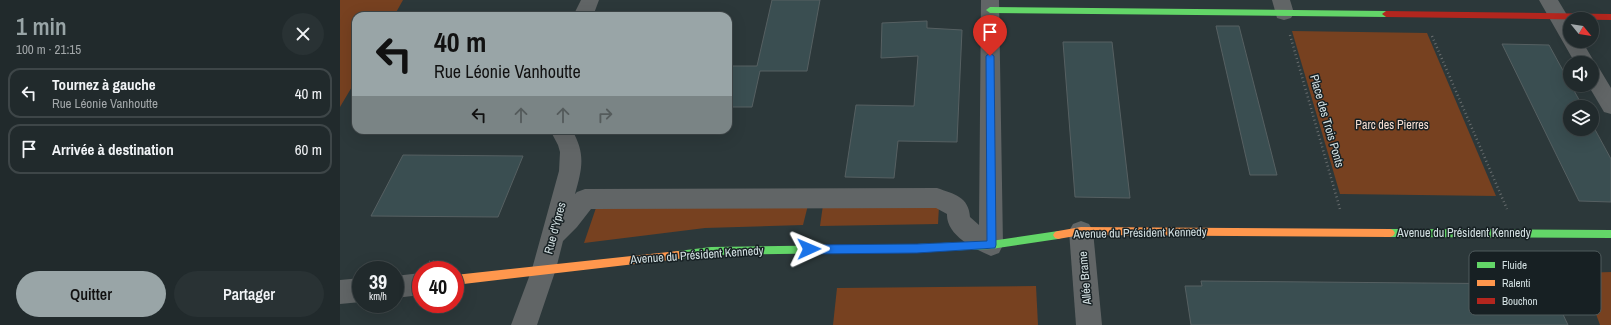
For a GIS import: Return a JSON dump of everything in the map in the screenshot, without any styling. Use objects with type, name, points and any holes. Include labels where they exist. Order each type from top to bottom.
[{"type":"street","points":[[585,12],[590,0]]},
{"type":"street","points":[[991,245],[990,5],[1282,7],[1422,14],[1553,8],[1611,17]]},
{"type":"street","points":[[1553,8],[1563,25]]},
{"type":"street","points":[[1599,86],[1611,106]]},
{"type":"street","name":"Rue d'Ypres","points":[[524,325],[544,269],[571,161],[569,144],[563,134]]},
{"type":"street","points":[[553,234],[569,220],[585,199],[937,198],[958,209],[958,220],[963,227],[991,245]]},
{"type":"street","name":"Avenue du Président Kennedy","points":[[464,279],[711,251],[917,248],[991,245],[1081,231],[1611,234]]},
{"type":"street","name":"Allée Brame","points":[[1081,231],[1089,325]]},
{"type":"street","points":[[340,292],[352,291]]},
{"type":"path","name":"Place des Trois Ponts","points":[[1282,7],[1341,216],[1354,233]]},
{"type":"path","points":[[1422,14],[1518,234]]},
{"type":"green space","points":[[340,0],[403,0],[396,12],[352,12],[352,87],[340,107]]},
{"type":"green space","name":"Parc des Pierres","points":[[1292,31],[1427,33],[1496,196],[1340,194]]},
{"type":"green space","points":[[598,202],[808,205],[803,225],[705,228],[584,243]]},
{"type":"green space","points":[[823,205],[939,206],[938,224],[820,226]]},
{"type":"green space","points":[[1601,272],[1611,272],[1611,325],[1600,325],[1596,315],[1601,315]]},
{"type":"green space","points":[[1036,286],[1038,325],[833,325],[837,288]]},
{"type":"building","points":[[772,0],[820,0],[807,71],[760,71],[752,107],[732,107],[732,66],[757,66]]},
{"type":"building","points":[[927,21],[927,28],[962,30],[957,142],[898,141],[894,178],[845,177],[856,105],[914,106],[918,56],[881,58],[882,23]]},
{"type":"building","points":[[1216,26],[1239,26],[1277,175],[1250,175]]},
{"type":"building","points":[[1063,42],[1112,42],[1130,198],[1075,197]]},
{"type":"building","points":[[1502,44],[1549,45],[1563,71],[1563,92],[1575,92],[1579,100],[1563,100],[1563,136],[1599,136],[1611,159],[1611,202],[1579,201]]},
{"type":"building","points":[[403,155],[523,156],[498,217],[371,216]]},
{"type":"building","points":[[1201,281],[1469,283],[1469,315],[1563,315],[1568,325],[1191,325],[1185,286],[1202,286]]},
{"type":"traffic: fast","points":[[990,10],[1386,14]]},
{"type":"traffic: fast","points":[[1390,233],[1611,234]]},
{"type":"traffic: fast","points":[[678,255],[711,251],[917,248],[991,245],[1058,235]]},
{"type":"traffic: slow","points":[[1058,235],[1081,231],[1390,233]]},
{"type":"traffic: slow","points":[[464,279],[678,255]]},
{"type":"traffic: jam","points":[[1386,14],[1611,17]]},
{"type":"route","points":[[809,249],[917,248],[991,245],[990,56]]}]
